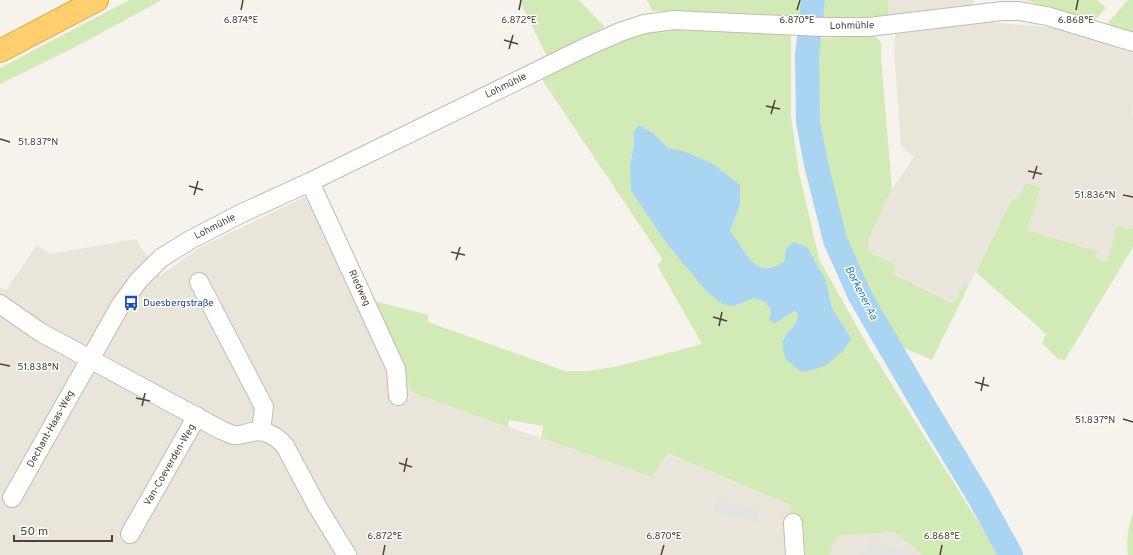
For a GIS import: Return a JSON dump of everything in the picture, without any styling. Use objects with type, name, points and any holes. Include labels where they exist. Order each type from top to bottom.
[{"type":"highway","points":[[0,37],[70,0]]},
{"type":"highway","points":[[0,51],[97,0]]},
{"type":"street","name":"Lohmühle","points":[[90,359],[120,306],[139,280],[160,258],[196,236],[584,48],[620,32],[644,24],[674,20],[823,27],[869,27],[1000,6],[1047,16],[1133,42]]},
{"type":"street","name":"Riedweg","points":[[310,182],[396,369],[398,396]]},
{"type":"street","points":[[199,282],[264,407],[261,431]]},
{"type":"street","points":[[0,304],[40,332],[221,430],[233,435],[261,431],[281,441],[317,506],[347,555]]},
{"type":"street","name":"Dechant-Haas-Weg","points":[[12,498],[90,359]]},
{"type":"street","name":"Van-Coeverden-Weg","points":[[130,534],[197,416]]},
{"type":"street","points":[[793,523],[795,555]]},
{"type":"shaded area","points":[[888,0],[974,0],[971,8],[889,19]]},
{"type":"shaded area","points":[[985,22],[1057,28],[1133,53],[1133,222],[1132,229],[1116,226],[1108,261],[1096,259],[1097,251],[1027,230],[1041,188],[1017,200],[1012,198],[968,287],[963,285],[953,303],[893,274],[866,251],[870,241],[868,240],[892,189],[914,157],[901,146],[894,43],[896,34]]},
{"type":"shaded area","points":[[324,185],[327,205],[413,393],[652,477],[668,453],[790,505],[799,555],[0,555],[0,288],[6,290],[37,245],[50,254],[136,239],[160,276],[199,248],[309,195]]},
{"type":"shaded area","points":[[716,500],[760,511],[758,523],[713,512]]},
{"type":"shaded area","points":[[894,532],[923,555],[829,555],[837,536]]},
{"type":"shaded area","points":[[870,540],[922,555],[860,555]]},
{"type":"green space","points":[[129,0],[162,0],[81,44],[0,84],[0,68]]},
{"type":"green space","points":[[519,0],[579,0],[605,27],[547,56]]},
{"type":"green space","points":[[647,0],[803,0],[801,17],[652,11]]},
{"type":"green space","points":[[823,0],[888,0],[889,19],[821,22]]},
{"type":"green space","points":[[1026,0],[1097,0],[1106,8],[1092,23]]},
{"type":"green space","points":[[1128,0],[1133,0],[1133,34],[1105,26]]},
{"type":"green space","points":[[656,28],[791,34],[791,116],[799,173],[819,259],[869,348],[999,555],[923,555],[894,532],[837,536],[829,555],[799,555],[790,505],[668,453],[652,477],[541,438],[543,426],[509,420],[508,427],[413,393],[371,300],[428,315],[428,322],[565,371],[587,371],[619,366],[702,344],[657,265],[663,260],[541,78],[633,33]],"holes":[[[639,125],[653,133],[668,148],[740,205],[730,231],[752,261],[763,268],[773,267],[784,262],[786,249],[826,281],[832,308],[851,338],[783,339],[798,320],[798,314],[794,311],[771,310],[765,302],[754,298],[734,306],[667,244],[631,191],[630,166],[634,144],[633,132]]]},
{"type":"green space","points":[[873,36],[879,40],[881,44],[892,189],[868,240],[870,241],[866,251],[896,265],[893,274],[952,303],[956,300],[963,285],[968,287],[932,360],[897,345],[863,283],[847,246],[834,205],[826,166],[819,124],[817,83],[819,38]]},
{"type":"green space","points":[[1026,183],[1041,188],[1027,230],[1097,251],[1096,259],[1108,261],[1116,226],[1132,229],[1133,222],[1133,247],[1065,360],[1058,359],[1042,343],[1046,334],[976,272],[1012,198],[1017,200]]},
{"type":"green space","points":[[1133,512],[1133,555],[1128,555],[1128,534]]},
{"type":"water","points":[[639,125],[653,133],[668,148],[686,152],[713,164],[740,185],[740,205],[730,231],[747,255],[757,265],[763,268],[771,268],[784,262],[786,249],[794,242],[807,247],[826,281],[832,308],[851,338],[844,350],[826,365],[802,372],[786,360],[783,346],[783,340],[797,321],[798,314],[794,311],[775,323],[769,321],[771,310],[765,302],[754,298],[734,306],[723,304],[708,293],[667,244],[631,191],[630,166],[634,144],[633,132]]},
{"type":"waterway","name":"Borkener Aa","points":[[813,0],[807,55],[808,122],[816,164],[835,240],[860,296],[979,497],[1011,555]]},
{"type":"place","name":"Duesbergstraße","points":[[131,303]]}]
